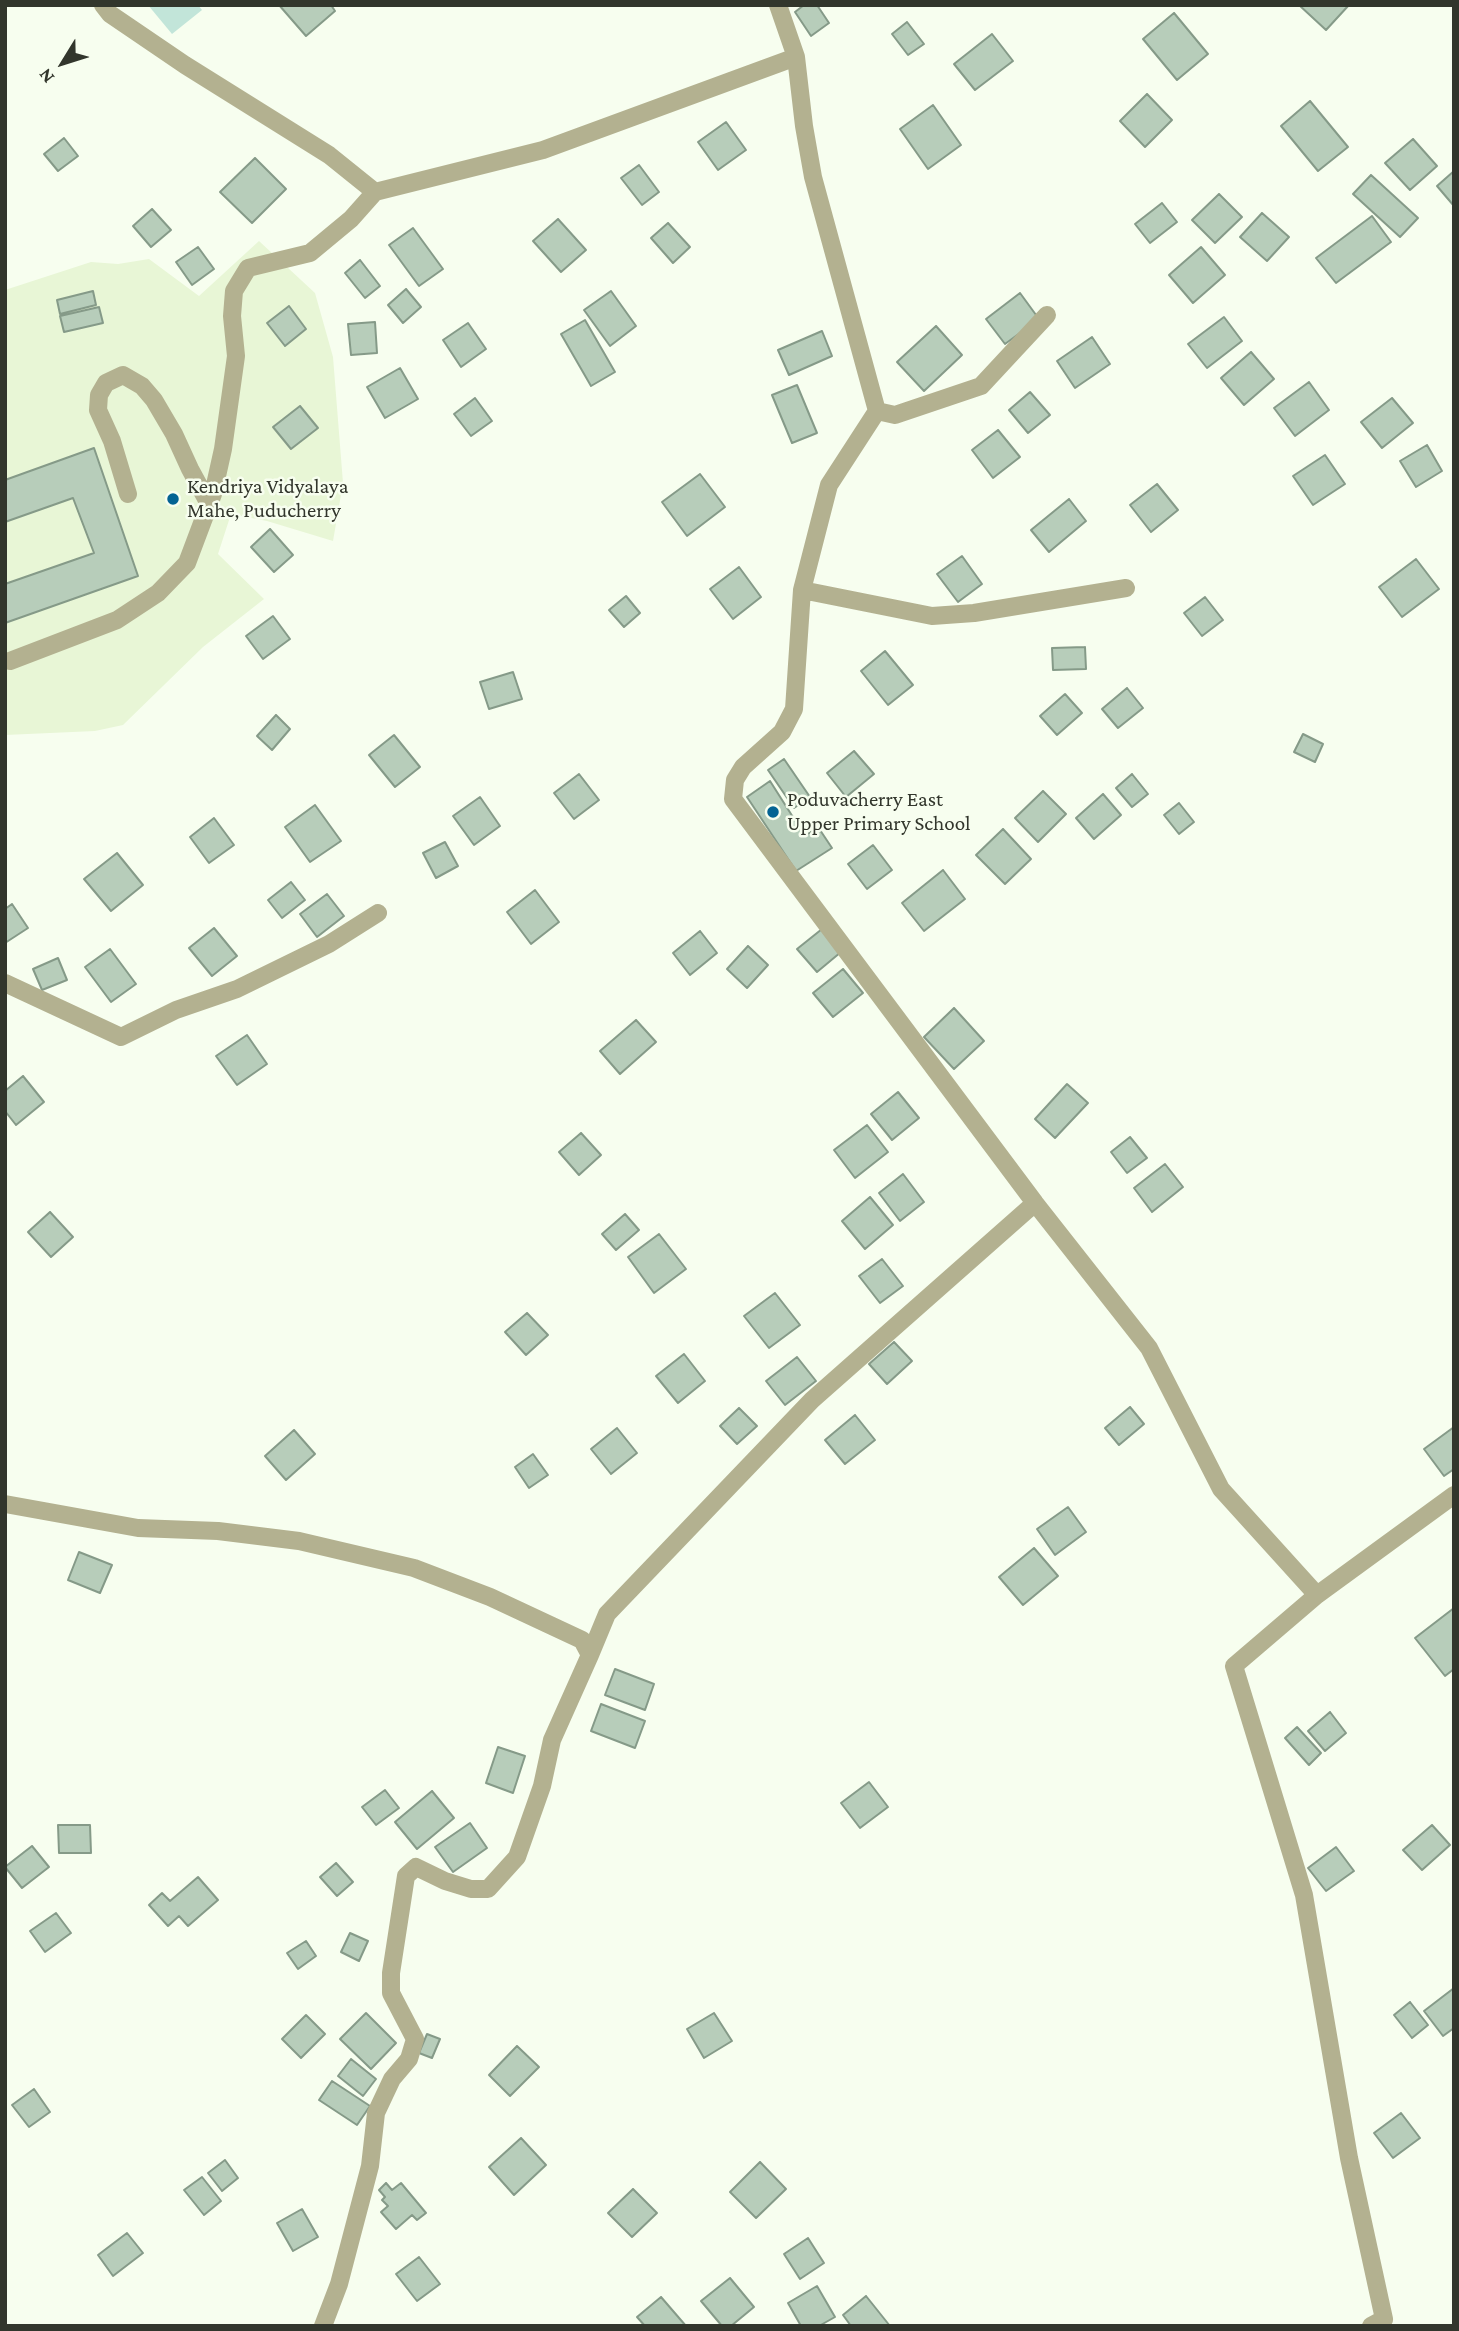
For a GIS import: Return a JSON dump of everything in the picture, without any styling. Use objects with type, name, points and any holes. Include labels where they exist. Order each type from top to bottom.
[{"type":"street","points":[[103,5],[110,14],[185,65],[329,155],[375,192]]},
{"type":"street","points":[[778,5],[796,57],[813,177],[877,411],[829,485],[802,590],[794,709],[782,733],[743,767],[735,780],[733,799],[1035,1203],[1149,1348],[1221,1489],[1317,1595]]},
{"type":"street","points":[[9,661],[117,620],[158,593],[187,563],[209,504],[223,449],[236,356],[232,316],[234,291],[248,268],[310,253],[351,219],[375,192],[543,150],[796,57]]},
{"type":"street","points":[[877,411],[895,415],[981,386],[1047,315]]},
{"type":"street","points":[[128,494],[112,441],[98,410],[99,395],[106,383],[123,375],[142,386],[154,400],[209,504]]},
{"type":"street","points":[[802,590],[932,616],[974,613],[1126,588]]},
{"type":"street","points":[[5,983],[121,1037],[176,1010],[237,989],[329,944],[378,914]]},
{"type":"street","points":[[323,2326],[339,2284],[370,2166],[376,2113],[392,2079],[408,2059],[415,2039],[391,1993],[391,1973],[406,1876],[416,1867],[445,1881],[471,1889],[488,1889],[517,1857],[542,1786],[552,1740],[607,1614],[812,1400],[1035,1203]]},
{"type":"street","points":[[1371,2326],[1384,2319],[1349,2158],[1304,1895],[1234,1666],[1317,1595],[1454,1495]]},
{"type":"street","points":[[5,1504],[138,1528],[218,1531],[299,1541],[414,1568],[490,1597],[582,1640],[590,1655]]},
{"type":"shaded area","name":"Kendriya Vidyalaya Mahe, Puducherry","points":[[259,241],[315,293],[333,357],[343,483],[333,541],[267,521],[231,514],[218,554],[264,599],[203,647],[123,725],[95,731],[5,735],[5,290],[91,262],[118,264],[149,259],[199,296]]},
{"type":"water","points":[[148,5],[198,5],[202,10],[172,34]]},
{"type":"building","points":[[279,5],[331,5],[335,11],[306,36]]},
{"type":"building","points":[[804,5],[817,5],[829,23],[811,36],[795,12]]},
{"type":"building","points":[[1299,5],[1349,5],[1326,30]]},
{"type":"building","points":[[1174,13],[1208,54],[1177,80],[1143,39]]},
{"type":"building","points":[[907,22],[924,44],[908,55],[892,34]]},
{"type":"building","points":[[992,34],[1013,61],[975,90],[954,64]]},
{"type":"building","points":[[1147,94],[1172,120],[1145,147],[1120,121]]},
{"type":"building","points":[[1310,101],[1348,147],[1318,171],[1281,126]]},
{"type":"building","points":[[933,105],[961,145],[928,169],[900,129]]},
{"type":"building","points":[[726,122],[746,150],[718,170],[698,142]]},
{"type":"building","points":[[64,138],[78,156],[58,171],[44,154]]},
{"type":"building","points":[[1413,139],[1437,166],[1410,190],[1385,163]]},
{"type":"building","points":[[255,158],[286,189],[252,223],[220,192]]},
{"type":"building","points":[[639,165],[659,192],[642,205],[621,178]]},
{"type":"building","points":[[1454,171],[1454,206],[1437,186]]},
{"type":"building","points":[[1371,175],[1418,218],[1400,237],[1353,194]]},
{"type":"building","points":[[1219,194],[1242,217],[1215,243],[1192,220]]},
{"type":"building","points":[[1162,203],[1177,222],[1150,243],[1135,224]]},
{"type":"building","points":[[152,209],[171,230],[151,247],[133,226]]},
{"type":"building","points":[[1262,213],[1289,237],[1267,261],[1240,237]]},
{"type":"building","points":[[1372,216],[1391,242],[1336,283],[1316,258]]},
{"type":"building","points":[[558,219],[586,250],[561,272],[533,241]]},
{"type":"building","points":[[668,223],[690,247],[673,263],[651,238]]},
{"type":"building","points":[[413,228],[443,269],[419,286],[389,245]]},
{"type":"building","points":[[198,247],[214,269],[192,285],[176,262]]},
{"type":"building","points":[[1201,247],[1225,275],[1193,303],[1169,275]]},
{"type":"building","points":[[360,260],[380,286],[365,298],[345,273]]},
{"type":"building","points":[[406,289],[421,307],[403,323],[388,305]]},
{"type":"building","points":[[93,291],[96,305],[60,314],[57,300]]},
{"type":"building","points":[[611,291],[636,326],[610,346],[584,310]]},
{"type":"building","points":[[1020,293],[1039,319],[1005,344],[986,319]]},
{"type":"building","points":[[289,306],[306,329],[285,346],[267,323]]},
{"type":"building","points":[[99,307],[103,323],[64,332],[60,316]]},
{"type":"building","points":[[1224,317],[1242,341],[1207,368],[1188,344]]},
{"type":"building","points":[[585,320],[615,372],[591,386],[561,334]]},
{"type":"building","points":[[375,322],[377,353],[351,355],[348,324]]},
{"type":"building","points":[[468,323],[486,349],[461,367],[443,340]]},
{"type":"building","points":[[936,326],[962,355],[924,391],[897,362]]},
{"type":"building","points":[[822,331],[832,356],[789,375],[778,350]]},
{"type":"building","points":[[1092,337],[1110,364],[1075,388],[1057,361]]},
{"type":"building","points":[[1251,352],[1274,379],[1244,405],[1221,378]]},
{"type":"building","points":[[400,368],[418,399],[385,418],[367,387]]},
{"type":"building","points":[[1309,382],[1329,410],[1295,436],[1274,408]]},
{"type":"building","points":[[797,385],[817,433],[792,443],[772,395]]},
{"type":"building","points":[[1030,392],[1050,415],[1028,433],[1009,410]]},
{"type":"building","points":[[475,398],[492,421],[471,436],[454,414]]},
{"type":"building","points":[[1392,398],[1413,423],[1382,448],[1361,422]]},
{"type":"building","points":[[300,406],[318,428],[291,449],[273,427]]},
{"type":"building","points":[[998,430],[1020,457],[993,478],[972,450]]},
{"type":"building","points":[[1427,445],[1442,471],[1416,487],[1400,461]]},
{"type":"building","points":[[94,448],[138,576],[5,623],[5,584],[94,553],[73,498],[5,522],[5,480]]},
{"type":"building","points":[[1325,455],[1345,484],[1313,505],[1293,476]]},
{"type":"building","points":[[700,474],[725,507],[687,536],[662,502]]},
{"type":"building","points":[[1157,484],[1178,510],[1151,532],[1130,505]]},
{"type":"building","points":[[1069,499],[1086,521],[1049,552],[1031,530]]},
{"type":"building","points":[[270,529],[293,555],[274,572],[251,547]]},
{"type":"building","points":[[962,556],[982,584],[958,602],[937,574]]},
{"type":"building","points":[[1416,559],[1439,589],[1402,617],[1379,587]]},
{"type":"building","points":[[739,567],[761,597],[733,619],[710,589]]},
{"type":"building","points":[[626,596],[640,613],[624,627],[609,610]]},
{"type":"building","points":[[1205,597],[1223,620],[1202,636],[1184,613]]},
{"type":"building","points":[[273,616],[290,639],[263,659],[246,636]]},
{"type":"building","points":[[1085,647],[1086,669],[1053,670],[1052,648]]},
{"type":"building","points":[[885,651],[913,685],[888,705],[861,671]]},
{"type":"building","points":[[513,672],[522,699],[489,709],[480,682]]},
{"type":"building","points":[[1127,688],[1143,708],[1118,728],[1102,709]]},
{"type":"building","points":[[1065,694],[1082,713],[1057,735],[1040,716]]},
{"type":"building","points":[[276,715],[290,729],[272,750],[257,736]]},
{"type":"building","points":[[1303,734],[1323,744],[1315,762],[1294,752]]},
{"type":"building","points":[[394,735],[420,767],[395,787],[369,755]]},
{"type":"building","points":[[854,751],[874,774],[846,797],[827,773]]},
{"type":"building","points":[[784,759],[810,797],[794,808],[768,770]]},
{"type":"building","points":[[579,774],[599,800],[574,819],[554,793]]},
{"type":"building","points":[[1132,774],[1148,794],[1132,807],[1116,788]]},
{"type":"building","name":"Poduvacherry East Upper Primary School","points":[[770,781],[805,836],[818,827],[832,848],[796,871],[747,797]]},
{"type":"building","points":[[1043,791],[1066,814],[1038,842],[1015,818]]},
{"type":"building","points":[[1103,794],[1121,815],[1094,839],[1076,818]]},
{"type":"building","points":[[480,797],[500,826],[474,845],[453,816]]},
{"type":"building","points":[[1179,803],[1194,822],[1179,834],[1164,815]]},
{"type":"building","points":[[315,805],[341,841],[310,862],[285,827]]},
{"type":"building","points":[[214,818],[234,845],[209,863],[190,837]]},
{"type":"building","points":[[1003,829],[1031,859],[1005,884],[976,855]]},
{"type":"building","points":[[445,842],[458,866],[436,878],[423,853]]},
{"type":"building","points":[[873,845],[892,870],[867,889],[848,864]]},
{"type":"building","points":[[117,853],[143,885],[111,911],[84,879]]},
{"type":"building","points":[[943,870],[965,899],[924,931],[902,903]]},
{"type":"building","points":[[291,882],[305,900],[282,918],[268,900]]},
{"type":"building","points":[[535,890],[559,922],[531,944],[507,912]]},
{"type":"building","points":[[327,894],[344,916],[317,937],[300,914]]},
{"type":"building","points":[[12,904],[28,928],[5,943],[5,909]]},
{"type":"building","points":[[214,928],[237,956],[212,976],[189,948]]},
{"type":"building","points":[[822,929],[841,952],[817,972],[797,949]]},
{"type":"building","points":[[700,931],[717,953],[690,975],[673,953]]},
{"type":"building","points":[[748,946],[768,965],[747,988],[727,969]]},
{"type":"building","points":[[110,949],[136,984],[111,1002],[85,967]]},
{"type":"building","points":[[58,958],[67,980],[42,990],[33,969]]},
{"type":"building","points":[[843,969],[863,993],[833,1017],[813,993]]},
{"type":"building","points":[[954,1008],[984,1041],[954,1069],[924,1037]]},
{"type":"building","points":[[636,1020],[656,1042],[620,1074],[600,1051]]},
{"type":"building","points":[[247,1035],[267,1064],[237,1085],[216,1056]]},
{"type":"building","points":[[23,1076],[44,1102],[16,1125],[5,1111],[5,1091]]},
{"type":"building","points":[[1067,1084],[1088,1103],[1055,1138],[1035,1119]]},
{"type":"building","points":[[898,1092],[919,1118],[892,1140],[871,1114]]},
{"type":"building","points":[[867,1125],[888,1152],[855,1178],[834,1150]]},
{"type":"building","points":[[581,1133],[601,1155],[579,1175],[559,1152]]},
{"type":"building","points":[[1130,1137],[1147,1158],[1127,1173],[1111,1152]]},
{"type":"building","points":[[1165,1164],[1183,1187],[1152,1212],[1134,1188]]},
{"type":"building","points":[[903,1174],[924,1202],[900,1221],[879,1193]]},
{"type":"building","points":[[870,1197],[893,1225],[865,1249],[842,1221]]},
{"type":"building","points":[[50,1212],[73,1237],[51,1257],[28,1232]]},
{"type":"building","points":[[625,1214],[639,1230],[616,1250],[602,1234]]},
{"type":"building","points":[[659,1234],[686,1269],[654,1293],[628,1257]]},
{"type":"building","points":[[882,1259],[903,1286],[880,1303],[859,1276]]},
{"type":"building","points":[[775,1293],[800,1325],[769,1348],[744,1316]]},
{"type":"building","points":[[527,1313],[548,1335],[526,1355],[505,1332]]},
{"type":"building","points":[[894,1342],[912,1361],[887,1384],[869,1364]]},
{"type":"building","points":[[684,1354],[705,1381],[678,1403],[656,1376]]},
{"type":"building","points":[[797,1357],[816,1381],[785,1405],[766,1381]]},
{"type":"building","points":[[1130,1407],[1144,1424],[1119,1445],[1105,1428]]},
{"type":"building","points":[[739,1408],[757,1426],[737,1444],[720,1426]]},
{"type":"building","points":[[855,1415],[875,1440],[845,1464],[825,1440]]},
{"type":"building","points":[[1454,1427],[1454,1469],[1444,1476],[1424,1449]]},
{"type":"building","points":[[617,1428],[637,1453],[611,1474],[591,1449]]},
{"type":"building","points":[[294,1430],[315,1454],[286,1480],[265,1456]]},
{"type":"building","points":[[533,1454],[548,1475],[529,1488],[515,1467]]},
{"type":"building","points":[[1068,1507],[1086,1532],[1055,1555],[1037,1529]]},
{"type":"building","points":[[1034,1548],[1058,1576],[1023,1605],[999,1577]]},
{"type":"building","points":[[79,1552],[112,1565],[100,1593],[68,1580]]},
{"type":"building","points":[[1454,1608],[1454,1669],[1445,1676],[1415,1638]]},
{"type":"building","points":[[615,1669],[654,1684],[645,1710],[605,1695]]},
{"type":"building","points":[[601,1704],[645,1721],[635,1748],[591,1731]]},
{"type":"building","points":[[1330,1712],[1346,1733],[1325,1751],[1308,1731]]},
{"type":"building","points":[[1297,1727],[1321,1753],[1309,1765],[1285,1738]]},
{"type":"building","points":[[498,1747],[525,1756],[513,1793],[486,1783]]},
{"type":"building","points":[[869,1782],[888,1807],[860,1828],[841,1803]]},
{"type":"building","points":[[385,1790],[399,1808],[376,1825],[362,1807]]},
{"type":"building","points":[[432,1791],[454,1818],[417,1849],[395,1822]]},
{"type":"building","points":[[470,1823],[487,1848],[453,1872],[435,1847]]},
{"type":"building","points":[[58,1825],[90,1825],[91,1853],[59,1853]]},
{"type":"building","points":[[1432,1825],[1450,1845],[1422,1870],[1403,1850]]},
{"type":"building","points":[[32,1846],[49,1867],[22,1888],[5,1867]]},
{"type":"building","points":[[1336,1847],[1354,1871],[1326,1891],[1308,1868]]},
{"type":"building","points":[[336,1863],[353,1882],[337,1896],[320,1877]]},
{"type":"building","points":[[198,1877],[218,1900],[188,1926],[179,1916],[168,1926],[149,1905],[162,1893],[170,1901]]},
{"type":"building","points":[[56,1913],[71,1933],[45,1952],[30,1931]]},
{"type":"building","points":[[350,1933],[368,1941],[359,1961],[341,1952]]},
{"type":"building","points":[[306,1941],[316,1956],[298,1969],[287,1953]]},
{"type":"building","points":[[1454,1988],[1454,2028],[1443,2036],[1424,2011]]},
{"type":"building","points":[[1410,2002],[1428,2025],[1412,2038],[1394,2015]]},
{"type":"building","points":[[366,2013],[396,2043],[371,2069],[340,2039]]},
{"type":"building","points":[[714,2013],[732,2041],[704,2058],[687,2029]]},
{"type":"building","points":[[306,2015],[325,2034],[301,2058],[282,2039]]},
{"type":"building","points":[[427,2034],[440,2039],[432,2058],[419,2053]]},
{"type":"building","points":[[517,2046],[539,2067],[510,2096],[489,2075]]},
{"type":"building","points":[[351,2059],[376,2079],[363,2096],[338,2076]]},
{"type":"building","points":[[332,2081],[370,2106],[357,2125],[319,2100]]},
{"type":"building","points":[[34,2089],[50,2112],[29,2127],[12,2105]]},
{"type":"building","points":[[1401,2113],[1420,2138],[1393,2158],[1374,2133]]},
{"type":"building","points":[[521,2138],[546,2165],[514,2195],[489,2167]]},
{"type":"building","points":[[225,2160],[238,2178],[222,2191],[208,2173]]},
{"type":"building","points":[[760,2162],[786,2189],[756,2218],[730,2192]]},
{"type":"building","points":[[202,2177],[221,2201],[204,2215],[184,2190]]},
{"type":"building","points":[[386,2183],[392,2190],[401,2183],[426,2213],[417,2220],[412,2215],[396,2229],[381,2212],[388,2206],[382,2200],[385,2197],[379,2190]]},
{"type":"building","points":[[633,2189],[657,2213],[632,2237],[608,2213]]},
{"type":"building","points":[[302,2209],[318,2237],[293,2251],[277,2223]]},
{"type":"building","points":[[127,2233],[143,2253],[113,2276],[98,2255]]},
{"type":"building","points":[[808,2238],[824,2263],[800,2279],[784,2254]]},
{"type":"building","points":[[419,2257],[440,2284],[417,2301],[396,2274]]},
{"type":"building","points":[[730,2278],[754,2307],[731,2326],[722,2326],[701,2301]]},
{"type":"building","points":[[817,2286],[835,2317],[819,2326],[801,2326],[788,2303]]},
{"type":"building","points":[[866,2296],[890,2326],[851,2326],[843,2315]]},
{"type":"building","points":[[661,2297],[686,2326],[645,2326],[637,2317]]},
{"type":"place","name":"Kendriya Vidyalaya Mahe, Puducherry","points":[[173,499]]},
{"type":"place","name":"Poduvacherry East Upper Primary School","points":[[773,812]]}]
